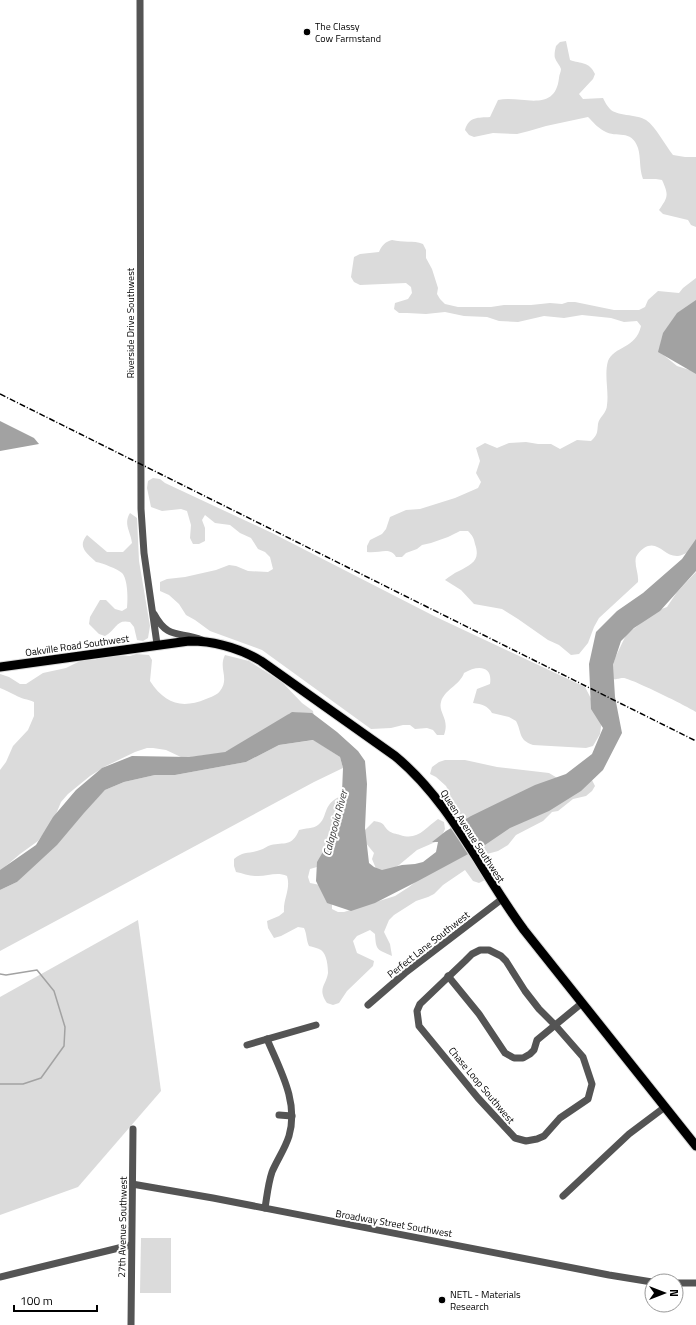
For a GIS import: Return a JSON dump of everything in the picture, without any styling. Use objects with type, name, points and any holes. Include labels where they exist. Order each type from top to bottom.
[{"type":"main road","name":"Queen Avenue Southwest","points":[[157,644],[189,641],[206,642],[241,650],[261,661],[402,762],[432,793],[450,817],[502,899],[533,941],[696,1146]]},
{"type":"main road","name":"Oakville Road Southwest","points":[[0,667],[157,644]]},
{"type":"street","name":"Riverside Drive Southwest","points":[[140,0],[141,514],[144,553],[157,644]]},
{"type":"street","points":[[152,611],[158,622],[167,630],[178,635],[192,636],[206,642]]},
{"type":"street","name":"Perfect Lane Southwest","points":[[368,1005],[405,973],[502,899]]},
{"type":"street","name":"Chase Loop Southwest","points":[[480,950],[489,950],[496,953],[506,961],[525,991],[539,1009],[583,1057],[592,1084],[588,1099],[560,1118],[544,1136],[526,1141],[515,1138],[502,1125],[419,1026],[417,1011],[420,1004],[448,976],[472,954],[480,950]]},
{"type":"street","points":[[448,976],[480,1014],[505,1053],[514,1058],[523,1058],[530,1054],[534,1050],[537,1040],[582,1003]]},
{"type":"street","points":[[247,1045],[316,1025]]},
{"type":"street","points":[[265,1208],[272,1172],[289,1136],[292,1116],[292,1107],[288,1089],[267,1039]]},
{"type":"street","points":[[563,1196],[629,1134],[665,1107]]},
{"type":"street","points":[[279,1116],[292,1116]]},
{"type":"street","name":"27th Avenue Southwest","points":[[131,1325],[133,1129]]},
{"type":"street","name":"Broadway Street Southwest","points":[[132,1184],[644,1280]]},
{"type":"street","points":[[0,1276],[132,1245]]},
{"type":"street","points":[[684,1283],[696,1283]]},
{"type":"shaded area","points":[[566,41],[570,60],[587,65],[595,74],[593,79],[579,94],[583,99],[603,98],[608,107],[613,111],[646,120],[657,132],[673,155],[696,157],[696,227],[691,225],[688,220],[663,214],[659,210],[666,199],[664,185],[662,180],[643,179],[638,148],[632,138],[604,131],[588,117],[517,134],[493,133],[474,137],[469,135],[465,130],[469,122],[472,120],[490,117],[498,100],[507,99],[536,101],[551,96],[556,89],[561,70],[555,57],[556,46],[560,42]]},
{"type":"shaded area","points":[[392,240],[423,244],[426,250],[426,258],[432,269],[438,288],[437,294],[445,304],[458,307],[491,307],[550,303],[562,304],[575,302],[614,310],[639,310],[645,307],[648,300],[658,291],[679,293],[696,278],[696,302],[672,325],[667,332],[661,346],[661,353],[677,366],[696,372],[696,545],[688,552],[678,556],[673,556],[653,546],[644,548],[636,557],[638,582],[599,618],[588,643],[579,654],[571,655],[559,645],[548,640],[502,609],[474,604],[461,590],[445,580],[471,564],[476,558],[477,550],[472,535],[468,531],[460,531],[448,537],[422,545],[417,549],[406,553],[402,557],[396,557],[391,552],[387,551],[367,552],[367,546],[370,540],[382,534],[386,529],[390,517],[406,510],[420,509],[455,498],[478,488],[481,482],[476,473],[480,461],[476,448],[485,443],[497,448],[509,443],[526,442],[551,444],[560,449],[577,440],[591,441],[596,435],[599,422],[607,408],[606,372],[608,361],[615,352],[635,339],[641,326],[637,321],[624,322],[611,318],[582,315],[564,318],[544,316],[518,322],[499,321],[487,317],[464,316],[445,312],[426,314],[399,313],[394,309],[395,303],[408,299],[412,293],[411,287],[406,283],[360,285],[354,282],[351,277],[354,257],[360,254],[379,252],[384,244]]},
{"type":"shaded area","points":[[153,478],[160,479],[165,483],[272,533],[434,616],[585,687],[602,720],[600,734],[593,746],[586,748],[533,745],[525,741],[516,721],[509,717],[492,713],[484,706],[473,703],[477,689],[490,684],[489,673],[483,668],[469,670],[464,673],[459,681],[445,694],[441,702],[441,710],[446,725],[444,735],[437,735],[433,730],[427,728],[415,729],[410,725],[371,729],[262,650],[210,631],[186,615],[179,604],[169,595],[160,591],[160,582],[167,579],[185,577],[216,570],[229,565],[248,571],[268,572],[273,569],[270,557],[265,552],[258,549],[251,538],[240,533],[230,525],[215,523],[205,515],[202,520],[205,528],[205,541],[199,544],[193,544],[190,538],[191,525],[187,511],[181,509],[162,511],[151,507],[147,488],[148,481]]},
{"type":"shaded area","points":[[130,513],[137,518],[139,561],[150,626],[148,638],[143,641],[137,640],[134,627],[130,622],[125,621],[119,623],[105,636],[99,634],[89,624],[90,617],[100,600],[106,600],[115,609],[122,611],[127,608],[127,595],[125,580],[122,573],[110,566],[96,562],[84,550],[84,539],[87,535],[107,552],[123,552],[132,543],[127,524]]},
{"type":"shaded area","points":[[696,572],[696,712],[636,682],[623,678],[611,679],[611,673],[615,658],[626,635],[656,611],[667,607],[677,592]]},
{"type":"shaded area","points":[[136,654],[149,655],[152,660],[150,681],[162,695],[175,702],[189,704],[216,695],[223,686],[224,682],[223,660],[225,655],[249,661],[282,682],[302,703],[313,711],[314,717],[300,713],[290,713],[277,725],[223,753],[183,758],[166,750],[147,748],[106,766],[90,776],[68,794],[61,802],[54,819],[38,841],[0,871],[0,770],[6,762],[13,746],[28,730],[34,716],[34,702],[0,688],[0,674],[9,677],[20,684],[26,684],[43,673],[66,668],[82,660],[95,660],[105,655],[130,656]]},
{"type":"shaded area","points":[[314,740],[340,757],[343,768],[314,782],[0,951],[0,890],[17,882],[105,790],[124,782],[155,775],[175,775],[246,762],[279,745]]},
{"type":"shaded area","points":[[445,760],[465,760],[497,767],[549,773],[559,779],[592,780],[595,786],[586,796],[573,799],[558,811],[552,812],[543,821],[516,835],[508,845],[498,851],[487,854],[484,848],[484,841],[451,806],[450,794],[446,786],[430,774],[432,767]]},
{"type":"shaded area","points":[[339,797],[344,801],[324,867],[310,869],[308,877],[310,883],[320,885],[332,896],[332,909],[338,912],[344,912],[395,896],[419,879],[469,853],[483,874],[485,880],[479,883],[473,881],[465,870],[443,885],[434,894],[416,901],[394,915],[389,920],[384,932],[390,944],[392,956],[378,949],[375,934],[370,930],[357,936],[353,941],[357,953],[374,961],[373,966],[347,991],[339,1003],[333,1005],[327,1003],[322,990],[328,973],[326,957],[321,950],[309,946],[304,928],[298,927],[274,938],[268,928],[267,921],[284,912],[288,890],[287,876],[275,874],[253,876],[236,872],[234,859],[240,855],[261,850],[271,845],[287,843],[294,839],[299,830],[318,825],[323,819],[330,804]]},
{"type":"shaded area","points":[[438,819],[444,822],[445,829],[440,840],[417,850],[389,871],[377,871],[372,859],[374,853],[365,842],[365,830],[374,821],[382,823],[391,832],[412,836],[421,833]]},
{"type":"shaded area","points":[[138,920],[161,1091],[78,1187],[0,1215],[0,997]]},
{"type":"shaded area","points":[[141,1238],[171,1238],[171,1293],[140,1293]]},
{"type":"water","points":[[696,300],[696,374],[658,352],[663,333],[677,313]]},
{"type":"water","points":[[0,421],[34,438],[39,444],[0,451]]},
{"type":"water","name":"Calapooia River","points":[[696,539],[696,571],[660,611],[634,628],[621,641],[613,665],[615,697],[622,733],[603,770],[581,791],[549,811],[510,828],[485,845],[375,903],[351,911],[327,903],[316,881],[317,862],[331,838],[342,792],[343,768],[340,757],[313,740],[279,745],[246,762],[175,775],[155,775],[124,782],[105,790],[57,845],[17,882],[0,890],[0,870],[36,845],[53,817],[76,790],[102,768],[132,756],[189,757],[225,752],[292,712],[312,713],[337,732],[358,751],[365,761],[367,784],[365,828],[369,863],[382,870],[423,862],[436,852],[438,842],[432,842],[446,831],[471,816],[535,785],[566,774],[592,754],[603,728],[591,709],[589,664],[596,632],[617,611],[643,593],[682,559]]},
{"type":"waterway","points":[[0,974],[6,975],[37,970],[54,991],[65,1027],[64,1046],[41,1078],[23,1084],[0,1084]]},
{"type":"railway","points":[[0,394],[696,741]]},
{"type":"place","name":"The Classy Cow Farmstand","points":[[307,32]]},
{"type":"place","name":"NETL - Materials Research","points":[[442,1300]]}]
